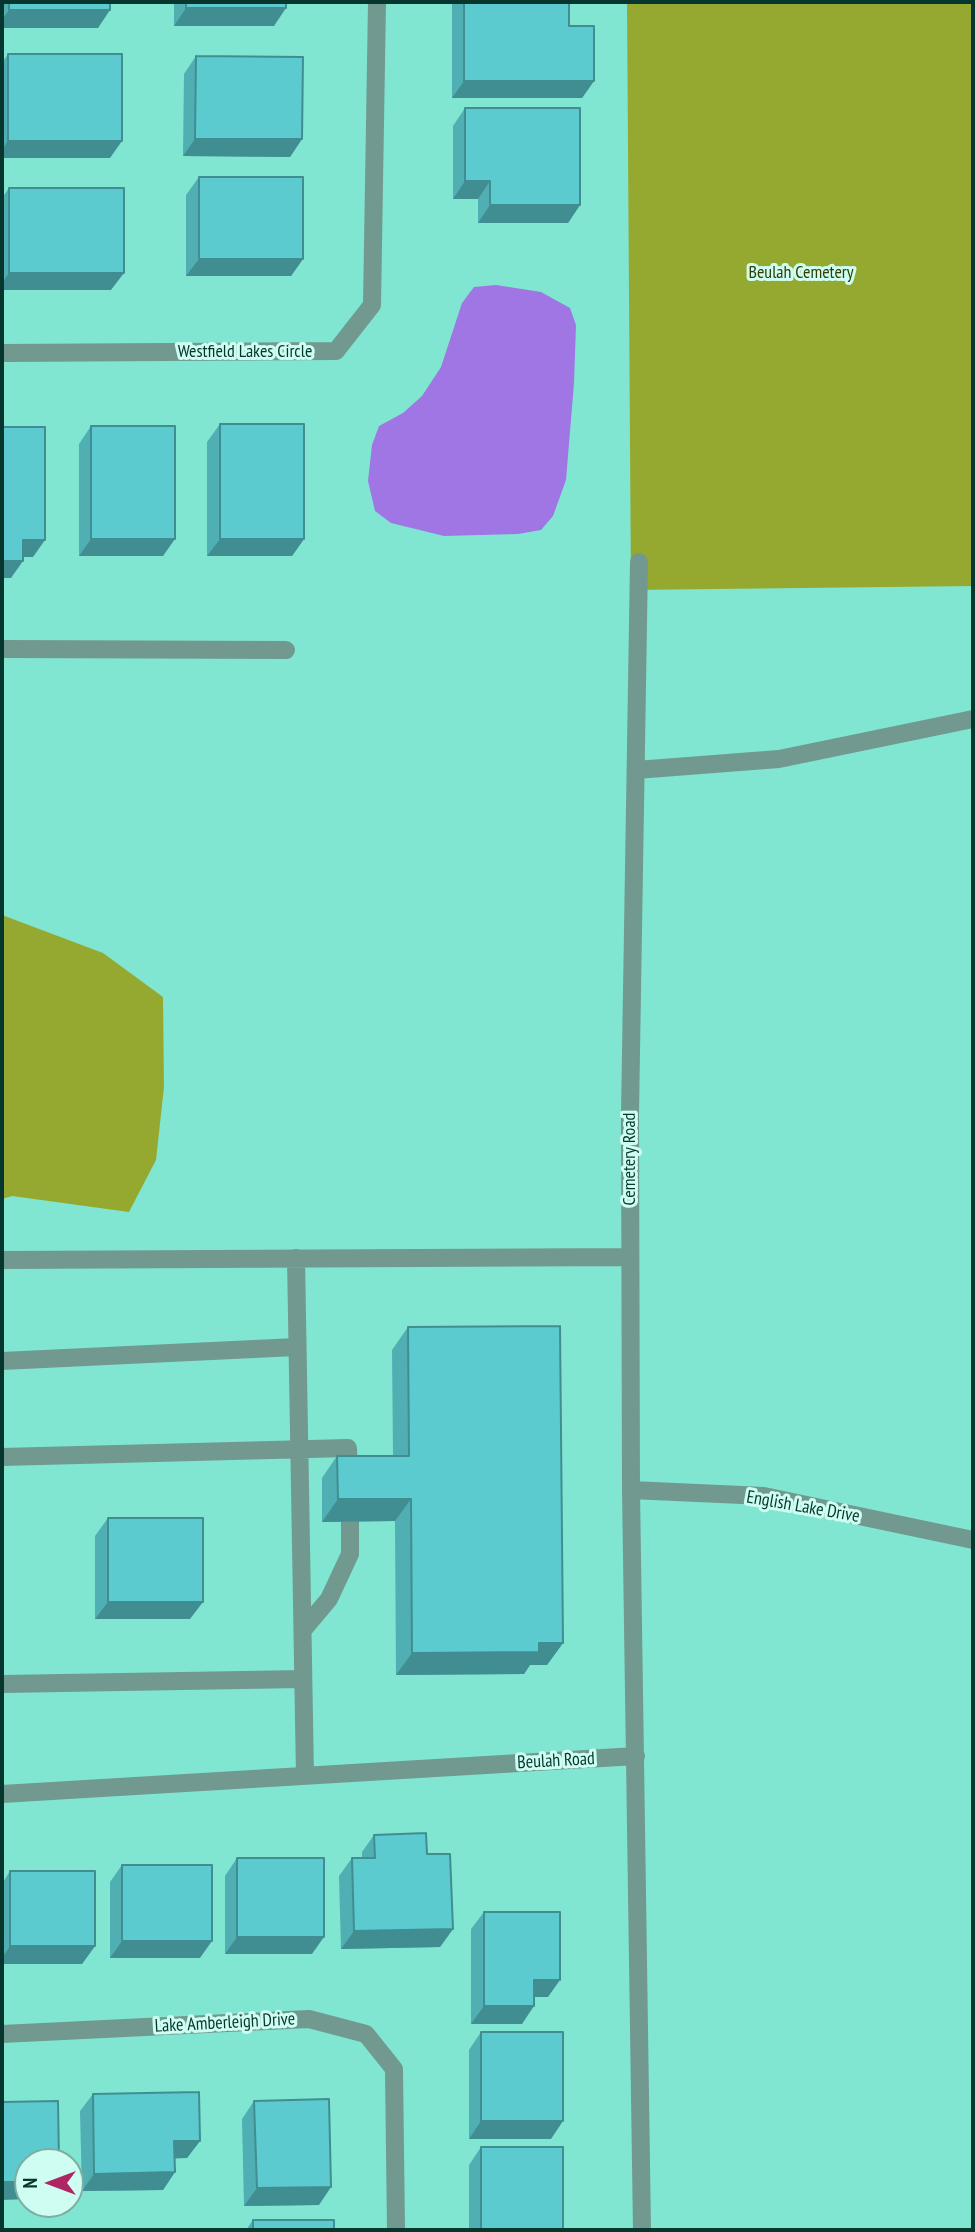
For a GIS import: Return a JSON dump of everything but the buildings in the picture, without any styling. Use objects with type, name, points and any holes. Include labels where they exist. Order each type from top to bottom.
[{"type":"street","name":"Westfield Lakes Circle","points":[[2,353],[336,351],[372,305],[377,2]]},
{"type":"street","name":"Cemetery Road","points":[[636,1756],[631,1490],[630,1097],[639,562]]},
{"type":"street","points":[[2,649],[286,650]]},
{"type":"street","points":[[636,770],[779,759],[973,719]]},
{"type":"street","points":[[2,1260],[630,1257]]},
{"type":"street","points":[[296,1258],[305,1776]]},
{"type":"street","points":[[2,1361],[296,1347]]},
{"type":"street","points":[[2,1457],[348,1448],[349,1478]]},
{"type":"street","name":"English Lake Drive","points":[[631,1490],[764,1496],[973,1540]]},
{"type":"street","points":[[303,1630],[329,1599],[350,1553],[350,1522]]},
{"type":"street","points":[[2,1684],[303,1679]]},
{"type":"street","points":[[636,1756],[642,2230]]},
{"type":"street","name":"Beulah Road","points":[[2,1794],[636,1756]]},
{"type":"street","name":"Lake Amberleigh Drive","points":[[2,2034],[309,2019],[366,2034],[394,2069],[396,2230]]},
{"type":"green space","name":"Beulah Cemetery","points":[[627,2],[973,2],[973,586],[631,590]]},
{"type":"green space","points":[[2,915],[103,953],[163,997],[164,1087],[156,1160],[129,1212],[12,1196],[2,1199]]},
{"type":"shaded area","points":[[496,285],[541,292],[570,308],[576,325],[566,480],[553,516],[541,530],[518,534],[444,536],[391,523],[375,511],[368,481],[372,445],[379,426],[403,413],[422,396],[441,367],[462,303],[474,287]]}]
